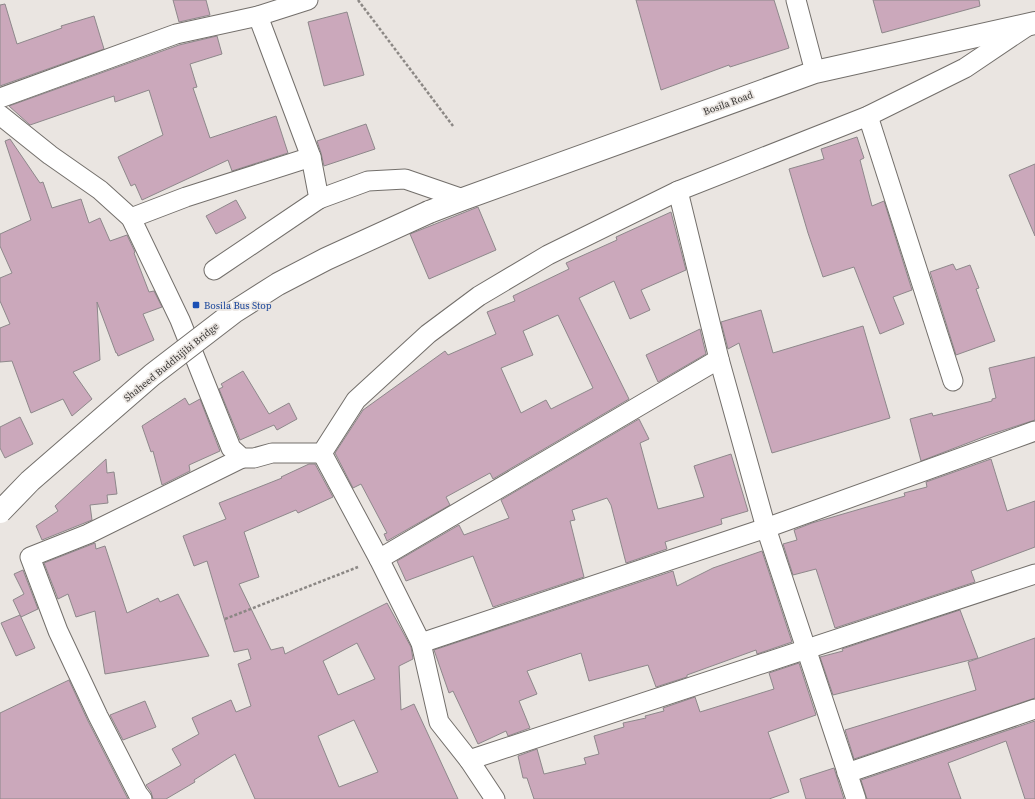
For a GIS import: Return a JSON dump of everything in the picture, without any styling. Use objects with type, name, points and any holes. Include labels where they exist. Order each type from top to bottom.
[{"type":"main road","name":"Bosila Road","points":[[429,212],[815,72],[1032,24]]},
{"type":"main road","name":"Shaheed Buddhijibi Bridge","points":[[0,512],[30,481],[152,375],[234,312],[278,284],[326,259],[429,212]]},
{"type":"street","points":[[0,98],[176,34],[258,16],[308,0]]},
{"type":"street","points":[[796,0],[815,72]]},
{"type":"street","points":[[258,16],[311,157],[319,199]]},
{"type":"street","points":[[322,453],[356,400],[428,334],[479,296],[548,255],[678,191],[868,116],[965,68],[1032,24]]},
{"type":"street","points":[[0,115],[50,155],[100,190],[130,218],[180,320],[230,448],[242,458]]},
{"type":"street","points":[[868,116],[953,381]]},
{"type":"street","points":[[130,218],[186,197],[311,157]]},
{"type":"street","points":[[214,270],[319,199],[368,181],[405,179],[463,199]]},
{"type":"street","points":[[678,191],[719,359],[766,528],[856,799]]},
{"type":"street","points":[[379,559],[719,359]]},
{"type":"street","points":[[421,644],[766,528],[1035,431]]},
{"type":"street","points":[[142,799],[98,716],[58,632],[30,557],[88,534],[242,458],[254,458],[272,453],[322,453]]},
{"type":"street","points":[[322,453],[379,559],[421,644],[439,722],[469,760],[495,799]]},
{"type":"street","points":[[469,760],[1035,574]]},
{"type":"street","points":[[847,773],[1035,710]]},
{"type":"path","points":[[358,0],[452,126]]},
{"type":"path","points":[[225,620],[379,559]]},
{"type":"building","points":[[173,0],[206,0],[210,15],[179,22]]},
{"type":"building","points":[[636,0],[774,0],[789,48],[730,67],[729,65],[661,90]]},
{"type":"building","points":[[873,0],[979,0],[980,6],[882,33]]},
{"type":"building","points":[[5,4],[17,44],[62,28],[61,26],[94,16],[104,49],[0,86],[0,5]]},
{"type":"building","points":[[347,12],[364,75],[324,86],[308,22]]},
{"type":"building","points":[[217,36],[222,54],[190,64],[197,87],[193,88],[210,138],[276,116],[288,153],[232,171],[228,160],[142,200],[135,184],[131,186],[118,157],[163,135],[149,90],[115,102],[114,96],[30,125],[9,106],[179,45]]},
{"type":"building","points":[[366,124],[375,149],[324,166],[317,141]]},
{"type":"building","points":[[857,137],[864,158],[860,160],[872,206],[884,201],[912,290],[893,297],[904,324],[880,334],[854,267],[823,277],[789,169],[824,159],[821,149]]},
{"type":"building","points":[[10,139],[40,183],[43,182],[52,208],[81,199],[89,223],[100,218],[110,241],[127,235],[135,252],[134,253],[149,292],[154,291],[162,307],[143,314],[154,340],[118,356],[97,302],[100,360],[73,372],[92,399],[72,416],[63,399],[31,413],[12,361],[0,362],[0,328],[10,324],[0,301],[0,278],[12,273],[0,246],[0,234],[31,220],[5,141]]},
{"type":"building","points":[[1035,164],[1035,236],[1009,175]]},
{"type":"building","points":[[236,200],[246,218],[216,234],[206,216]]},
{"type":"building","points":[[478,207],[496,250],[429,279],[410,234]]},
{"type":"building","points":[[671,212],[686,270],[641,290],[650,310],[630,319],[614,281],[579,298],[629,399],[493,479],[490,473],[446,497],[450,505],[387,541],[384,534],[387,533],[361,484],[353,488],[335,453],[363,410],[445,351],[448,355],[496,334],[487,312],[515,301],[513,296],[569,269],[566,263],[617,240],[616,237]],"holes":[[[558,315],[593,388],[551,409],[546,400],[521,413],[501,368],[533,355],[523,331]]]},
{"type":"building","points":[[953,264],[956,270],[970,265],[979,288],[976,289],[995,341],[956,355],[930,272]]},
{"type":"building","points":[[761,310],[773,353],[863,326],[890,418],[772,453],[739,343],[728,349],[721,322]]},
{"type":"building","points":[[700,329],[706,354],[658,382],[646,355]]},
{"type":"building","points":[[1035,357],[1035,420],[986,436],[921,461],[910,419],[932,413],[933,416],[992,401],[992,399],[996,398],[989,368]]},
{"type":"building","points":[[243,371],[269,414],[289,403],[297,419],[277,430],[274,425],[240,440],[219,389],[223,387],[221,384]]},
{"type":"building","points":[[185,398],[189,405],[200,399],[220,451],[189,465],[190,471],[162,485],[153,451],[151,452],[142,426]]},
{"type":"building","points":[[20,417],[33,444],[5,458],[0,448],[0,427]]},
{"type":"building","points":[[639,419],[649,439],[640,443],[658,509],[704,497],[694,466],[731,454],[748,511],[721,519],[722,524],[665,542],[667,549],[626,563],[611,505],[607,498],[572,510],[575,520],[570,521],[584,577],[493,607],[473,556],[406,581],[397,561],[459,525],[464,535],[509,518],[501,500]]},
{"type":"building","points":[[106,459],[107,473],[114,472],[117,494],[107,495],[108,503],[90,505],[92,520],[42,540],[36,526],[58,511],[55,506]]},
{"type":"building","points":[[991,459],[1007,511],[1035,501],[1035,547],[971,571],[975,582],[835,628],[816,569],[793,575],[783,544],[797,540],[794,530],[812,523],[905,496],[904,493],[927,487],[926,482]]},
{"type":"building","points":[[309,464],[315,464],[333,497],[298,513],[296,510],[244,532],[259,577],[239,584],[271,650],[283,647],[285,654],[387,603],[411,647],[413,659],[399,666],[401,710],[414,704],[458,799],[255,799],[235,754],[194,780],[195,782],[166,799],[153,799],[151,792],[146,785],[181,765],[172,749],[199,734],[192,718],[231,700],[236,712],[251,706],[238,664],[251,659],[248,649],[234,652],[207,561],[194,566],[183,536],[226,519],[219,503],[282,478],[281,477]],"holes":[[[357,643],[375,679],[338,695],[323,661]],[[354,720],[378,772],[339,787],[318,736]]]},
{"type":"building","points":[[95,543],[96,549],[105,546],[127,613],[158,598],[160,602],[178,594],[209,656],[105,674],[95,611],[76,617],[68,594],[58,599],[44,563]]},
{"type":"building","points":[[762,551],[792,642],[757,654],[756,650],[687,675],[687,677],[656,687],[648,665],[589,681],[581,653],[527,671],[537,694],[519,701],[530,728],[508,736],[506,731],[478,744],[453,691],[449,693],[434,650],[673,571],[677,586],[713,568]]},
{"type":"building","points":[[23,570],[38,609],[21,617],[13,600],[24,594],[14,574]]},
{"type":"building","points":[[960,610],[978,658],[833,695],[820,657],[843,651],[842,649]]},
{"type":"building","points":[[20,615],[35,648],[16,656],[1,623]]},
{"type":"building","points":[[1035,638],[1035,698],[854,759],[845,730],[976,690],[968,662]]},
{"type":"building","points":[[799,663],[816,715],[768,732],[789,792],[769,799],[534,799],[527,778],[523,778],[518,756],[537,749],[544,774],[586,764],[584,758],[599,754],[594,736],[624,727],[623,723],[646,718],[645,716],[664,711],[663,708],[695,697],[700,712],[774,689],[769,673]]},
{"type":"building","points":[[69,680],[128,799],[0,799],[0,713]]},
{"type":"building","points":[[145,701],[156,727],[123,740],[110,715]]},
{"type":"building","points":[[1035,721],[1035,799],[1025,799],[1006,741],[948,763],[961,799],[867,799],[861,780]]},
{"type":"building","points":[[834,768],[844,799],[806,799],[800,779]]},
{"type":"place","name":"Bosila Bus Stop","points":[[196,305]]}]
